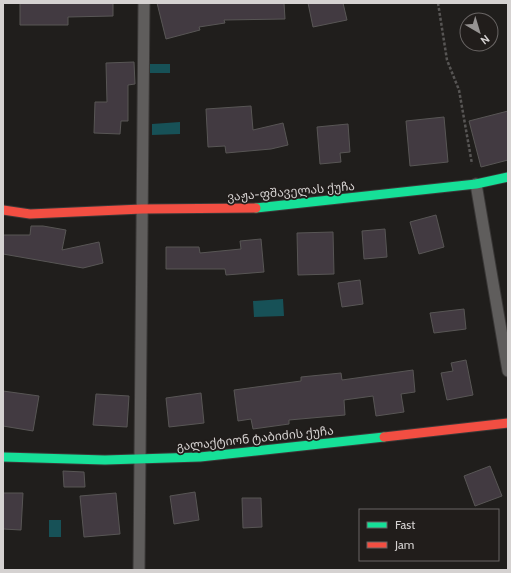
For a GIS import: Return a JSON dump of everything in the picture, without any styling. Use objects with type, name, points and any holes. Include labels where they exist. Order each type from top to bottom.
[{"type":"street","name":"ვაჟა-ფშაველას ქუჩა","points":[[3,210],[30,214],[142,209],[255,208],[476,184],[508,177]]},
{"type":"street","name":"გალაქტიონ ტაბიძის ქუჩა","points":[[3,456],[106,460],[200,457],[508,423]]},
{"type":"lane","points":[[139,570],[144,3]]},
{"type":"lane","points":[[476,184],[508,370]]},
{"type":"path","points":[[438,3],[447,60],[459,90],[476,184]]},
{"type":"water","points":[[150,64],[170,64],[170,73],[150,73]]},
{"type":"water","points":[[180,122],[180,134],[152,135],[152,124]]},
{"type":"water","points":[[283,299],[284,316],[254,317],[253,301]]},
{"type":"water","points":[[49,520],[61,520],[61,537],[49,537]]},
{"type":"building","points":[[20,3],[113,3],[113,16],[68,17],[68,25],[20,25]]},
{"type":"building","points":[[157,3],[284,3],[285,19],[224,20],[225,23],[199,27],[200,30],[166,39]]},
{"type":"building","points":[[308,3],[343,3],[347,20],[313,27]]},
{"type":"building","points":[[134,62],[135,84],[128,85],[128,121],[121,121],[120,134],[94,133],[95,102],[107,102],[106,63]]},
{"type":"building","points":[[251,106],[253,130],[283,123],[288,145],[271,149],[226,153],[225,146],[208,147],[206,109]]},
{"type":"building","points":[[508,111],[508,160],[481,167],[469,121]]},
{"type":"building","points":[[444,117],[448,162],[410,166],[406,121]]},
{"type":"building","points":[[348,124],[350,152],[340,153],[341,162],[320,164],[317,127]]},
{"type":"building","points":[[436,215],[444,247],[419,254],[410,222]]},
{"type":"building","points":[[31,226],[43,226],[66,230],[62,250],[99,242],[103,263],[83,268],[3,254],[3,235],[30,235]]},
{"type":"building","points":[[385,229],[387,257],[364,259],[362,231]]},
{"type":"building","points":[[333,232],[334,274],[298,275],[297,233]]},
{"type":"building","points":[[261,239],[264,272],[226,275],[225,269],[166,269],[166,247],[199,247],[200,253],[241,249],[240,241]]},
{"type":"building","points":[[360,280],[363,304],[342,307],[338,283]]},
{"type":"building","points":[[464,309],[466,329],[434,333],[430,313]]},
{"type":"building","points":[[466,360],[473,395],[447,400],[441,373],[453,371],[451,363]]},
{"type":"building","points":[[413,370],[415,392],[401,394],[404,412],[376,416],[373,396],[344,400],[345,415],[289,420],[289,424],[253,429],[251,419],[238,421],[234,390],[301,381],[301,377],[341,373],[342,380]]},
{"type":"building","points":[[3,391],[39,396],[33,431],[3,426]]},
{"type":"building","points":[[201,393],[204,423],[169,427],[166,398]]},
{"type":"building","points":[[96,394],[129,396],[127,427],[93,425]]},
{"type":"building","points":[[490,466],[502,496],[475,506],[464,476]]},
{"type":"building","points":[[63,471],[84,472],[85,487],[64,487]]},
{"type":"building","points":[[195,492],[199,520],[174,524],[170,496]]},
{"type":"building","points":[[3,493],[23,493],[21,530],[3,529]]},
{"type":"building","points":[[116,493],[120,534],[84,537],[80,496]]},
{"type":"building","points":[[242,498],[261,498],[262,527],[243,528]]},
{"type":"traffic: fast","points":[[256,208],[476,184],[508,177]]},
{"type":"traffic: fast","points":[[3,457],[105,460],[200,457],[384,437]]},
{"type":"traffic: jam","points":[[3,210],[30,214],[142,209],[256,208]]},
{"type":"traffic: jam","points":[[384,437],[508,423]]}]
